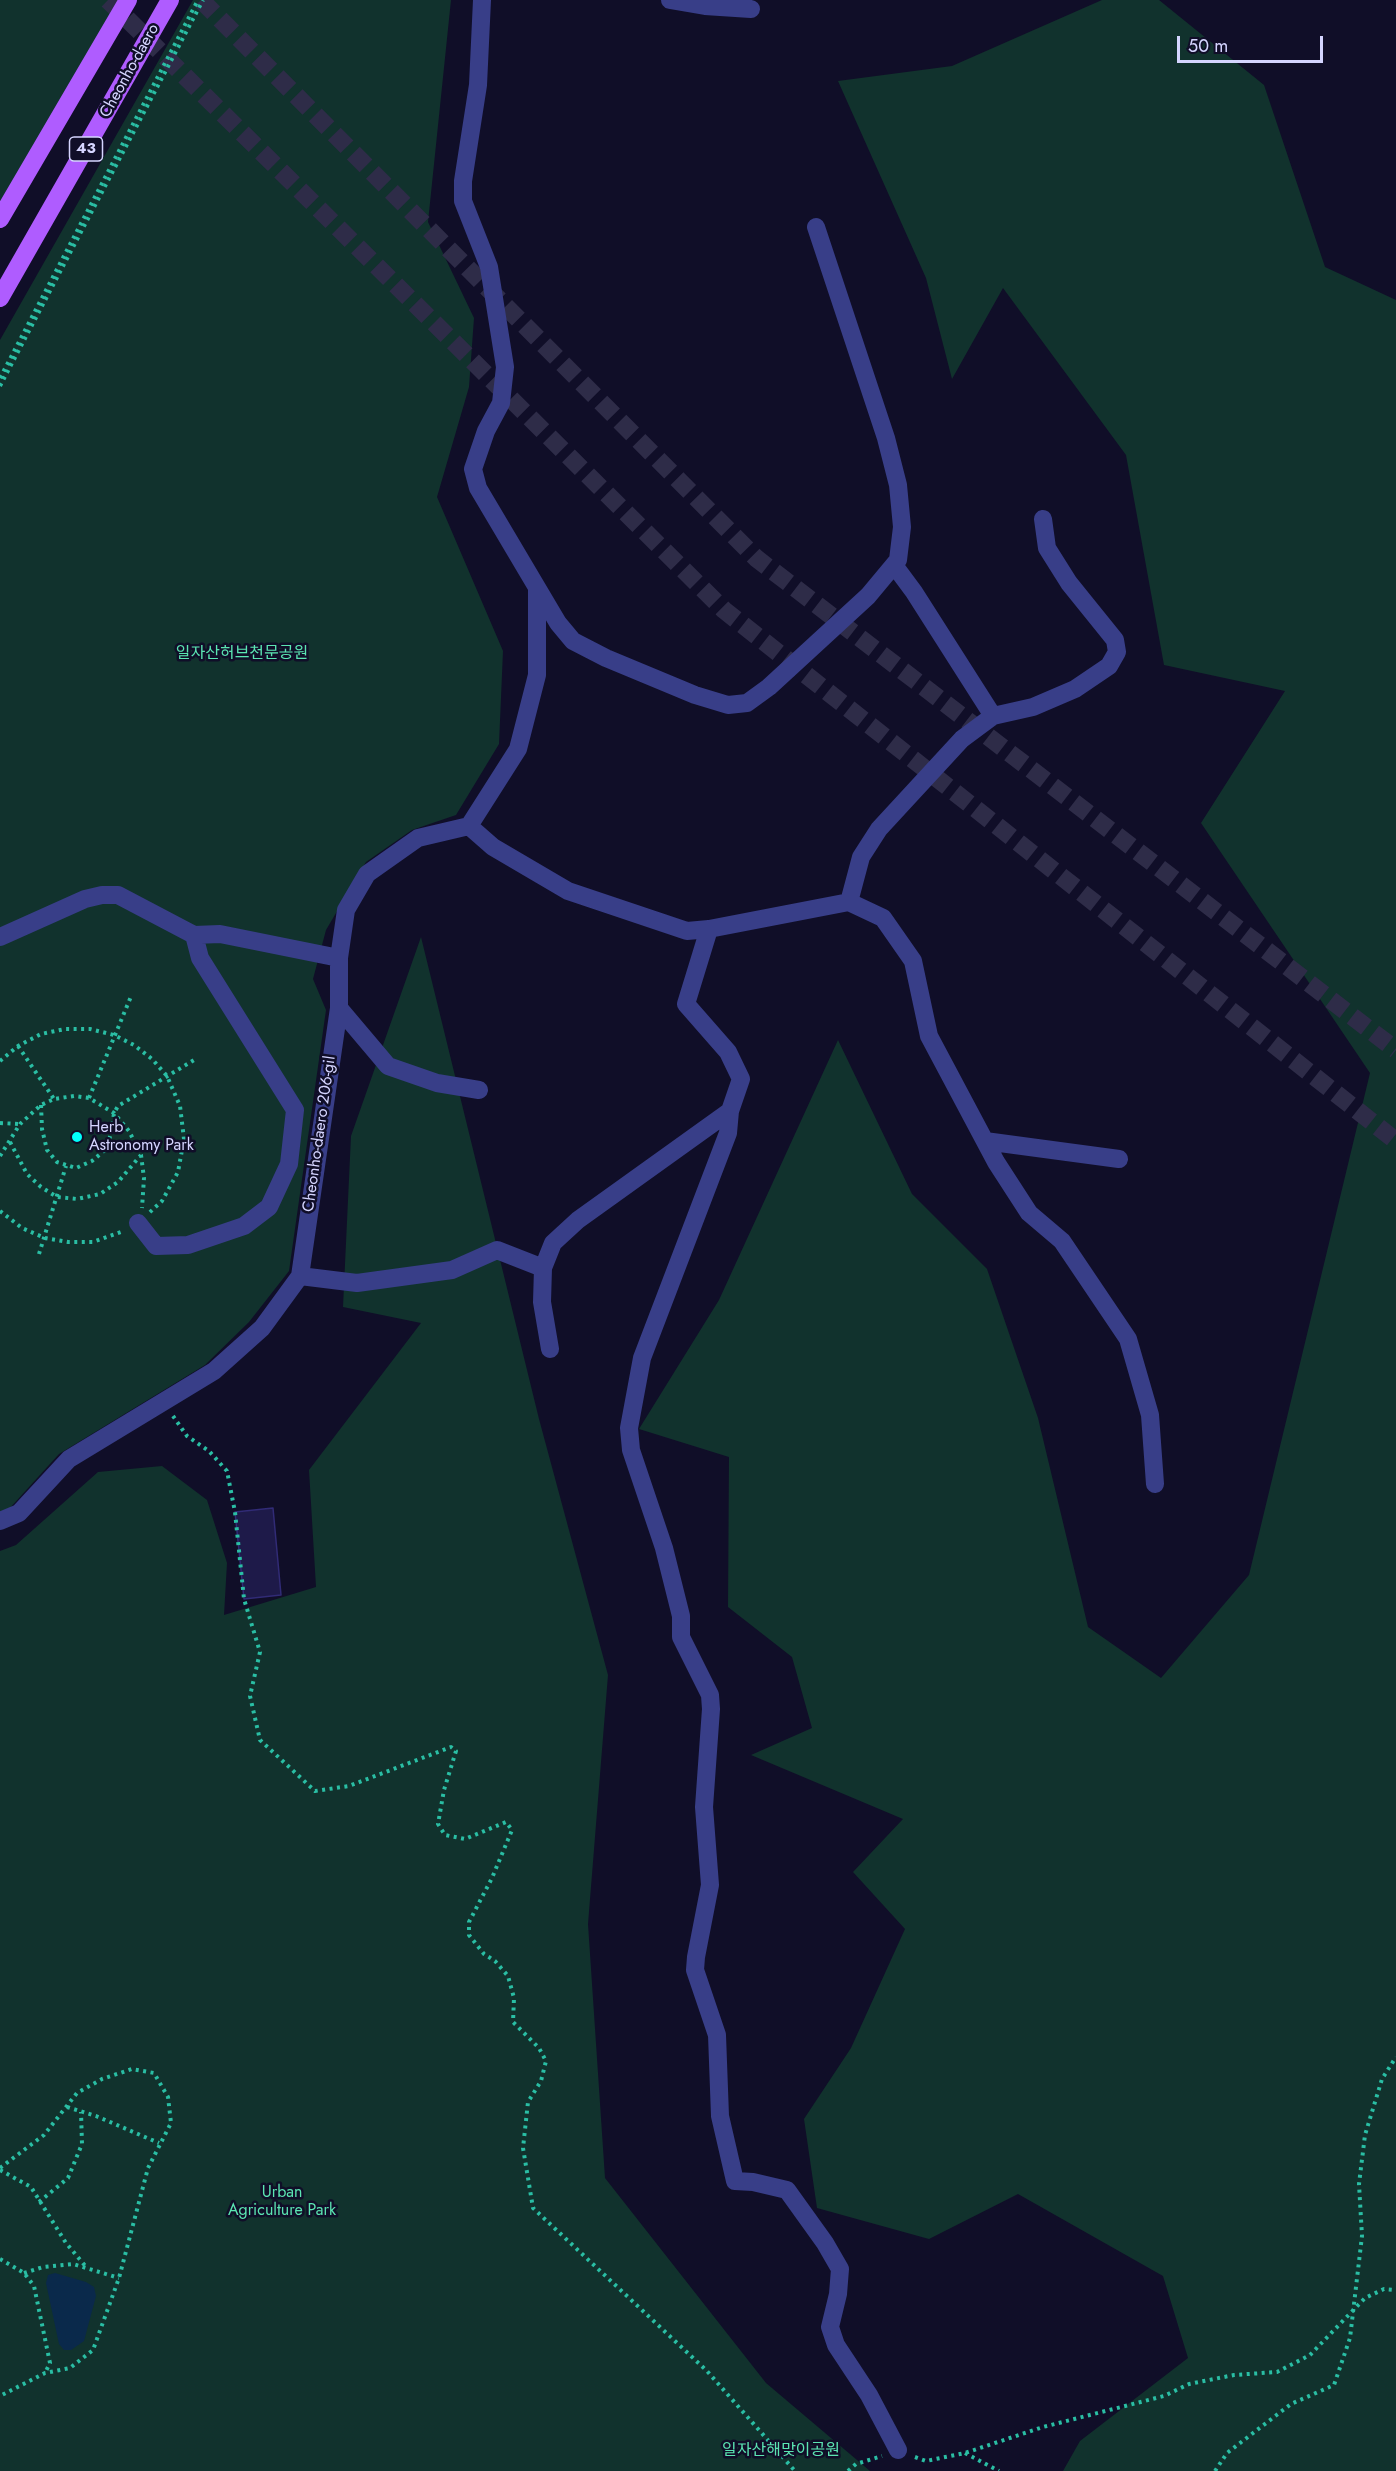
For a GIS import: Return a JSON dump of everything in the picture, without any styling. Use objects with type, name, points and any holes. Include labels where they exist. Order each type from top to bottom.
[{"type":"main road","name":"43","points":[[0,219],[128,0]]},
{"type":"main road","name":"Cheonho-daero","points":[[0,298],[170,0]]},
{"type":"street","points":[[482,0],[478,86],[463,181],[463,201],[489,267],[506,367],[501,403],[486,431],[473,469],[478,488],[537,588],[573,641],[606,658],[676,687],[728,705],[747,703],[769,687],[868,596],[898,560],[902,527],[898,485],[886,438],[816,227]]},
{"type":"street","points":[[670,0],[705,6],[751,9]]},
{"type":"street","points":[[849,902],[861,857],[879,829],[962,739],[993,716],[1033,707],[1075,688],[1109,666],[1117,652],[1115,640],[1069,583],[1047,548],[1043,519]]},
{"type":"street","points":[[894,565],[914,592],[993,716]]},
{"type":"street","points":[[537,588],[537,675],[518,749],[470,826],[493,848],[568,891],[687,931],[709,929],[849,902],[883,918],[914,961],[929,1036],[985,1141],[1029,1212],[1062,1241],[1128,1339],[1149,1415],[1155,1484]]},
{"type":"street","name":"Cheonho-daero 206-gil","points":[[0,1521],[19,1513],[69,1459],[214,1371],[262,1328],[300,1276],[339,1008],[339,958],[346,910],[367,874],[418,838],[470,826]]},
{"type":"street","points":[[0,938],[85,899],[102,895],[118,895],[194,934],[220,934],[339,958]]},
{"type":"street","points":[[709,929],[686,1004],[728,1052],[741,1079],[730,1111],[728,1133],[642,1358],[629,1428],[631,1450],[664,1548],[681,1616],[681,1637],[710,1695],[704,1807],[710,1885],[695,1970],[717,2035],[720,2116],[735,2181],[753,2182],[787,2190],[825,2243],[840,2269],[838,2294],[830,2327],[836,2345],[869,2395],[898,2450]]},
{"type":"street","points":[[138,1223],[156,1246],[188,1245],[244,1226],[270,1207],[288,1164],[295,1110],[200,958],[194,934]]},
{"type":"street","points":[[339,1008],[388,1065],[437,1083],[479,1090]]},
{"type":"street","points":[[550,1349],[542,1302],[543,1268],[553,1244],[578,1220],[730,1111]]},
{"type":"street","points":[[985,1141],[1119,1160]]},
{"type":"street","points":[[300,1276],[357,1283],[452,1270],[497,1250],[543,1268]]},
{"type":"path","points":[[0,378],[198,0]]},
{"type":"path","points":[[0,386],[203,0]]},
{"type":"path","points":[[89,1098],[132,994]]},
{"type":"path","points":[[0,1061],[18,1046],[40,1035],[65,1029],[90,1029],[114,1035],[135,1045],[167,1076],[180,1106],[184,1139],[178,1172],[162,1201],[138,1223],[116,1235],[93,1242],[69,1242],[45,1238],[22,1228],[0,1210]]},
{"type":"path","points":[[18,1046],[54,1100]]},
{"type":"path","points":[[41,1105],[42,1129],[47,1150],[57,1162],[76,1168],[92,1161],[105,1150],[111,1134],[114,1113],[118,1106],[194,1060]]},
{"type":"path","points":[[0,1156],[20,1124],[41,1105],[74,1096],[89,1098],[114,1113],[129,1131],[141,1155],[144,1178],[143,1203],[138,1223]]},
{"type":"path","points":[[0,1123],[20,1124]]},
{"type":"path","points":[[9,1141],[27,1174],[57,1197],[77,1199],[100,1194],[118,1182],[141,1155]]},
{"type":"path","points":[[39,1254],[66,1166]]},
{"type":"path","points":[[162,1402],[187,1436],[209,1451],[227,1471],[236,1512],[244,1599],[260,1652],[250,1696],[260,1740],[315,1791],[349,1786],[451,1747],[456,1752],[444,1790],[438,1824],[445,1835],[465,1839],[506,1822],[512,1830],[492,1878],[469,1922],[469,1935],[484,1954],[495,1961],[508,1976],[514,1998],[513,2022],[539,2048],[546,2061],[541,2081],[528,2102],[523,2148],[533,2208],[707,2371],[795,2471]]},
{"type":"path","points":[[1215,2471],[1227,2453],[1291,2404],[1334,2385],[1350,2338],[1362,2236],[1359,2184],[1365,2134],[1382,2079],[1396,2057]]},
{"type":"path","points":[[0,2396],[45,2373],[70,2368],[93,2350],[119,2278],[148,2168],[171,2123],[168,2097],[154,2073],[132,2069],[102,2079],[77,2093],[44,2135],[0,2169],[31,2187],[66,2243],[87,2268]]},
{"type":"path","points":[[67,2107],[105,2120],[159,2144]]},
{"type":"path","points":[[39,2202],[68,2178],[82,2144],[81,2112]]},
{"type":"path","points":[[0,2259],[24,2273],[34,2286],[50,2363],[45,2373]]},
{"type":"path","points":[[24,2273],[43,2267],[73,2264],[119,2278]]},
{"type":"path","points":[[848,2471],[856,2464],[898,2450],[926,2461],[964,2453],[1043,2427],[1164,2396],[1190,2384],[1234,2375],[1277,2372],[1310,2355],[1365,2298],[1383,2289],[1396,2290]]},
{"type":"path","points":[[964,2453],[999,2471]]},
{"type":"green space","points":[[0,0],[127,0],[0,207]]},
{"type":"green space","name":"일자산허브천문공원","points":[[193,0],[451,0],[428,222],[474,318],[469,387],[437,497],[503,651],[499,744],[456,815],[412,830],[366,862],[326,930],[313,979],[326,1010],[289,1271],[249,1322],[205,1365],[59,1454],[9,1509],[0,1513],[0,340]]},
{"type":"green space","points":[[1102,0],[1159,0],[1264,85],[1325,267],[1396,300],[1396,2471],[1063,2471],[1080,2441],[1188,2358],[1163,2276],[1018,2194],[929,2239],[817,2208],[804,2119],[851,2048],[905,1929],[853,1872],[903,1819],[751,1755],[812,1728],[792,1657],[728,1607],[729,1457],[639,1429],[719,1300],[838,1040],[912,1194],[987,1269],[1038,1418],[1088,1627],[1161,1678],[1249,1575],[1370,1073],[1201,823],[1285,691],[1164,665],[1126,455],[1003,288],[952,379],[926,278],[838,81],[952,66]]},
{"type":"green space","points":[[421,937],[539,1419],[608,1675],[588,1924],[605,2178],[766,2383],[870,2471],[0,2471],[0,1551],[16,1545],[98,1472],[162,1466],[207,1500],[227,1563],[224,1615],[316,1587],[309,1470],[421,1323],[343,1307],[351,1136]]},
{"type":"water","points":[[55,2273],[86,2282],[94,2287],[96,2296],[84,2341],[71,2350],[64,2350],[59,2344],[46,2283],[48,2275]]},
{"type":"building","points":[[273,1508],[281,1595],[244,1599],[235,1512]]},
{"type":"tunnel","points":[[108,0],[724,610],[1396,1141]]},
{"type":"tunnel","points":[[201,0],[756,558],[1396,1050]]},
{"type":"place","name":"Herb Astronomy Park","points":[[77,1137]]},
{"type":"park label","name":"Urban Agriculture Park","points":[[282,2202]]},
{"type":"park label","name":"일자산해맞이공원","points":[[781,2451]]}]
